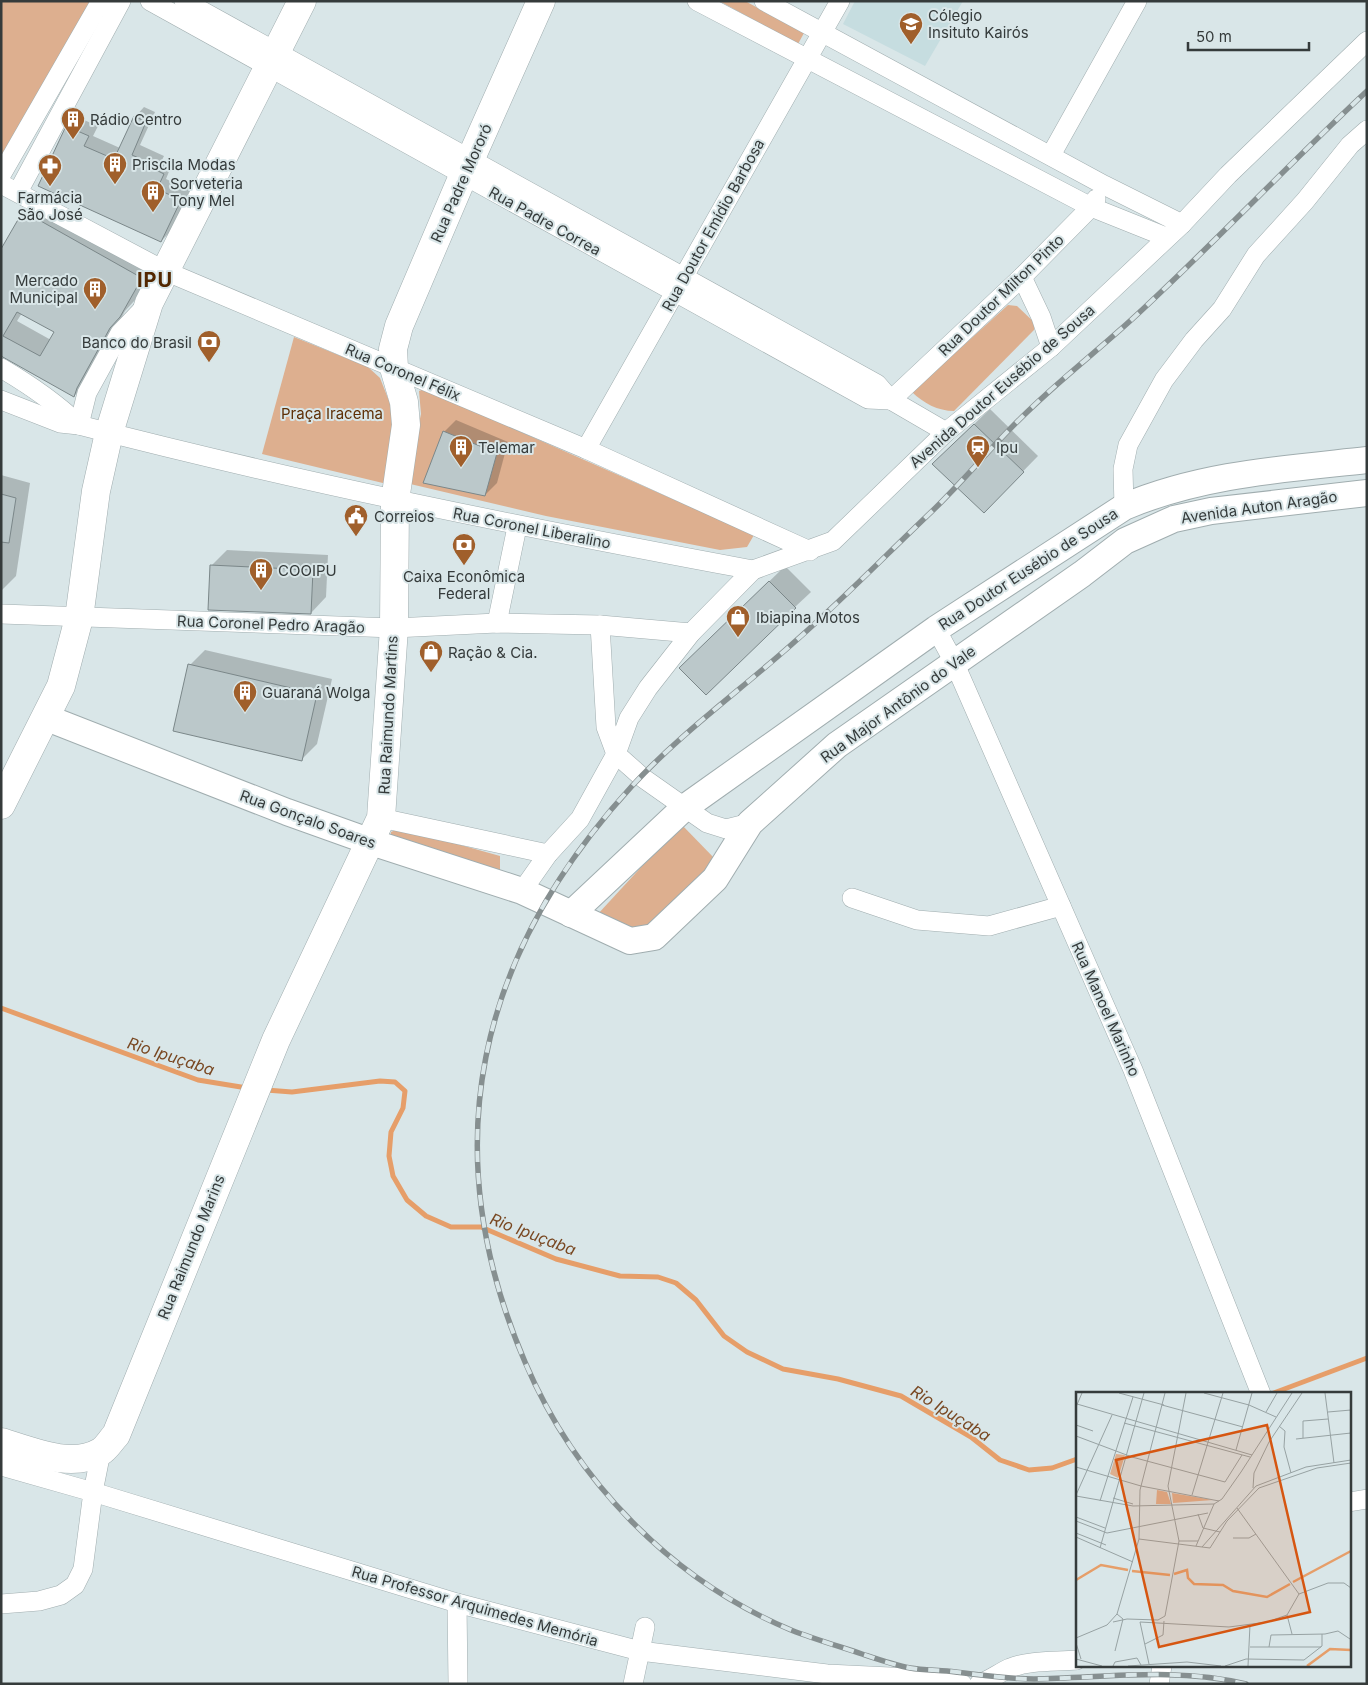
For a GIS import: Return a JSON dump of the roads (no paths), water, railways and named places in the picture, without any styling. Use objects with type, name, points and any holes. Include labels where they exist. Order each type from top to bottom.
[{"type":"main road","points":[[1,804],[62,686],[79,618],[96,491],[109,433],[149,304],[302,1]]},
{"type":"main road","name":"Rua Padre Mororó","points":[[394,368],[393,349],[399,326],[541,1]]},
{"type":"main road","name":"Rua Raimundo Martins","points":[[276,1040],[376,830],[394,628],[395,501],[406,425],[404,402],[394,368]]},
{"type":"main road","name":"Rua Raimundo Marins","points":[[101,1452],[116,1435],[276,1040]]},
{"type":"main road","points":[[1,1442],[48,1456],[78,1459],[101,1452]]},
{"type":"street","points":[[1,175],[101,1]]},
{"type":"street","points":[[10,188],[121,1]]},
{"type":"street","name":"Rua Padre Correa","points":[[150,1],[272,58]]},
{"type":"street","name":"Rua Padre Correa","points":[[184,1],[272,58],[467,168],[679,284],[868,399],[891,400],[946,432]]},
{"type":"street","points":[[697,1],[1091,208],[1166,237]]},
{"type":"street","points":[[764,1],[1182,224]]},
{"type":"street","name":"Rua Doutor Emídio Barbosa","points":[[586,449],[840,1]]},
{"type":"street","points":[[1051,155],[1137,1]]},
{"type":"street","name":"Avenida Doutor Eusébio de Sousa","points":[[522,891],[548,854],[580,819],[616,754],[629,718],[648,688],[691,633],[753,570],[810,551],[833,541],[946,432],[1050,347],[1182,224],[1228,175],[1367,41]]},
{"type":"street","name":"Rua Doutor Eusébio de Sousa","points":[[571,914],[684,808],[936,629],[1124,507],[1122,469],[1128,445],[1164,380],[1194,340],[1222,309],[1256,255],[1305,201],[1350,145],[1367,130]]},
{"type":"street","name":"Rua Doutor Milton Pinto","points":[[891,400],[1022,277],[1091,208],[1104,184]]},
{"type":"street","name":"Rua Coronel Félix","points":[[10,188],[165,271],[586,449],[810,551]]},
{"type":"street","points":[[1022,277],[1041,317],[1050,347]]},
{"type":"street","points":[[79,425],[88,393],[120,333],[149,304]]},
{"type":"street","name":"Rua Coronel Liberalino","points":[[1,368],[32,386],[57,404],[79,425]]},
{"type":"street","name":"Rua Coronel Liberalino","points":[[1,400],[60,424],[79,425],[395,501],[517,527],[753,570]]},
{"type":"street","name":"Avenida Auton Aragão","points":[[1124,507],[1187,485],[1253,473],[1367,460]]},
{"type":"street","name":"Avenida Auton Aragão","points":[[1126,541],[1174,519],[1211,511],[1367,493]]},
{"type":"street","points":[[497,623],[517,527]]},
{"type":"street","name":"Rua Major Antônio do Vale","points":[[571,914],[630,941],[654,937],[715,879],[750,823],[837,745],[1082,574],[1126,541]]},
{"type":"street","name":"Rua Coronel Pedro Aragão","points":[[1,614],[394,628],[497,623],[600,625],[691,633]]},
{"type":"street","points":[[600,625],[606,727],[616,754],[684,808],[707,823],[726,829],[750,823]]},
{"type":"street","name":"Rua Manoel Marinho","points":[[936,629],[954,662],[1133,1070],[1260,1392]]},
{"type":"street","name":"Rua Gonçalo Soares","points":[[47,718],[376,830],[522,891],[571,914]]},
{"type":"street","name":"Rua Gonçalo Soares","points":[[376,830],[548,854]]},
{"type":"street","points":[[852,898],[916,920],[989,926],[1061,906]]},
{"type":"street","points":[[1,1604],[39,1601],[61,1595],[74,1585],[83,1569],[93,1492],[101,1452]]},
{"type":"street","name":"Rua Professor Arquimedes Memória","points":[[1,1466],[93,1492],[458,1604],[640,1651],[826,1679],[911,1678],[962,1684]]},
{"type":"street","points":[[1350,1502],[1367,1499]]},
{"type":"street","points":[[458,1604],[458,1684]]},
{"type":"street","points":[[633,1684],[646,1627]]},
{"type":"street","points":[[978,1684],[994,1678],[1010,1668],[1026,1664],[1076,1660]]},
{"type":"street","points":[[1159,1684],[1162,1668]]},
{"type":"waterway","name":"Rio Ipuçaba","points":[[1,1008],[198,1080],[247,1088]]},
{"type":"waterway","name":"Rio Ipuçaba","points":[[266,1090],[292,1092],[380,1081],[395,1082],[405,1091],[403,1108],[391,1132],[389,1156],[393,1176],[407,1200],[426,1216],[451,1227],[481,1227],[556,1259],[620,1276],[658,1277],[676,1283],[696,1300],[724,1336],[747,1352],[783,1369],[838,1379],[901,1396],[971,1437],[1000,1460],[1029,1470],[1052,1468],[1076,1459]]},
{"type":"waterway","name":"Rio Ipuçaba","points":[[1276,1392],[1367,1358]]},
{"type":"railway","points":[[1246,1684],[1220,1679],[1167,1675],[1023,1679],[910,1668],[880,1660],[791,1630],[747,1609],[706,1584],[667,1554],[632,1522],[599,1485],[571,1447],[546,1405],[525,1362],[497,1283],[481,1205],[478,1130],[486,1057],[506,986],[537,917],[579,850],[632,786],[689,731],[791,645],[843,598],[939,504],[1010,429],[1143,309],[1367,91]]},
{"type":"place","name":"Cólegio Insituto Kairós","points":[[911,45]]},
{"type":"place","name":"Rádio Centro","points":[[73,140]]},
{"type":"place","name":"Priscila Modas","points":[[115,185]]},
{"type":"place","name":"Farmácia São José","points":[[50,187]]},
{"type":"place","name":"Sorveteria Tony Mel","points":[[153,213]]},
{"type":"place","name":"Mercado Municipal","points":[[95,310]]},
{"type":"place","name":"Banco do Brasil","points":[[209,363]]},
{"type":"place","name":"Telemar","points":[[461,468]]},
{"type":"place","name":"Ipu","points":[[978,468]]},
{"type":"place","name":"Correios","points":[[356,537]]},
{"type":"place","name":"Caixa Econômica Federal","points":[[464,566]]},
{"type":"place","name":"COOIPU","points":[[261,591]]},
{"type":"place","name":"Ibiapina Motos","points":[[738,638]]},
{"type":"place","name":"Ração & Cia.","points":[[431,673]]},
{"type":"place","name":"Guaraná Wolga","points":[[245,713]]},
{"type":"district","name":"IPU","points":[[155,280]]},
{"type":"park label","name":"Praça Iracema","points":[[332,413]]}]
